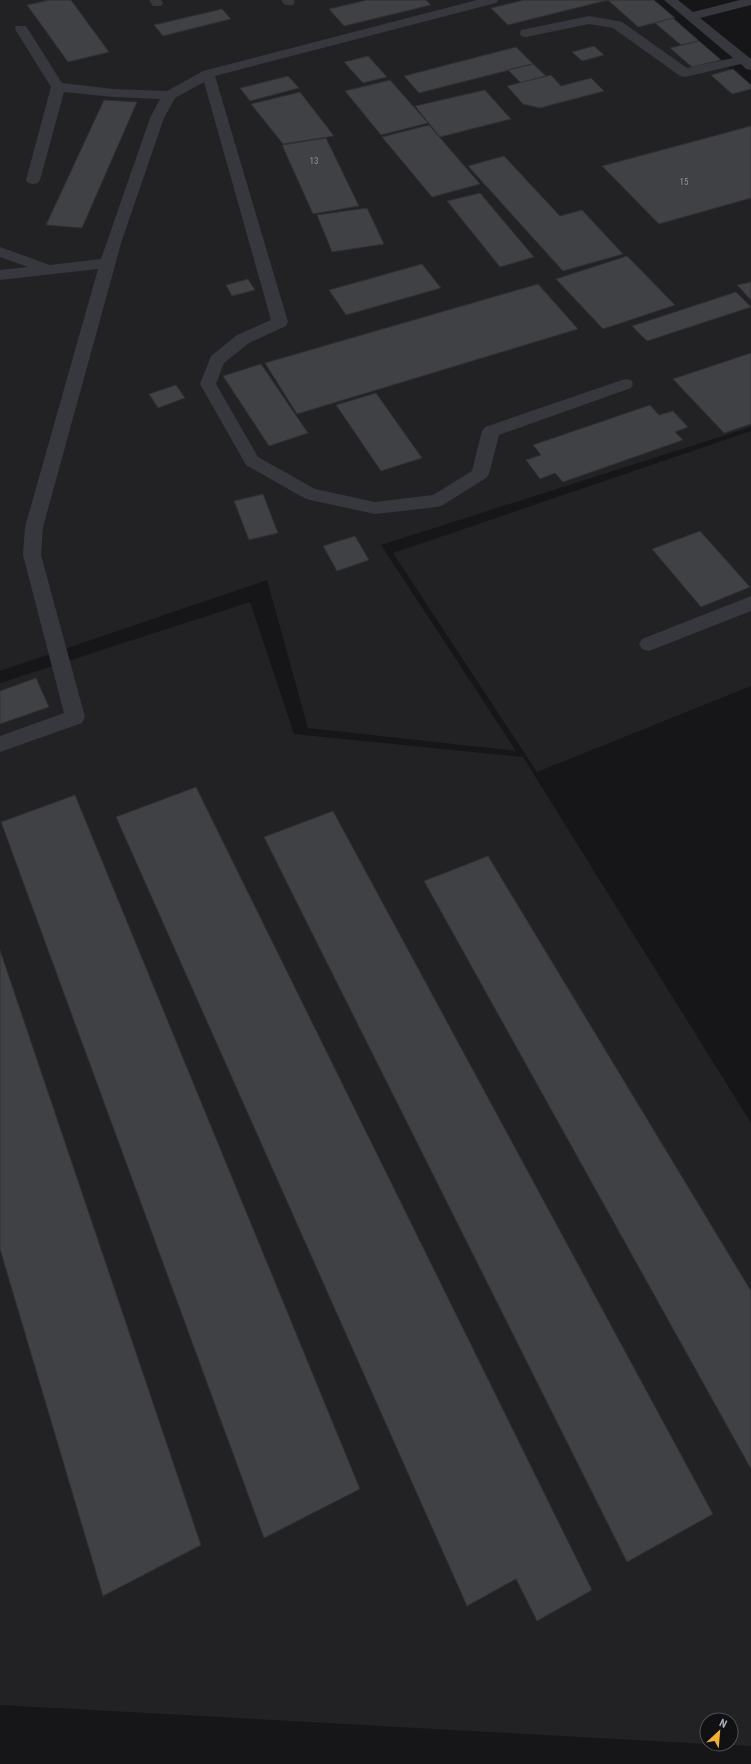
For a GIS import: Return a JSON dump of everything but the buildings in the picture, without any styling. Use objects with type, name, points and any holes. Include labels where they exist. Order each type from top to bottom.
[{"type":"street","points":[[58,87],[113,93],[169,95],[208,74],[492,0]]},
{"type":"street","points":[[670,0],[747,63]]},
{"type":"street","points":[[690,17],[751,1]]},
{"type":"street","points":[[526,33],[589,20],[617,25],[685,73],[747,63]]},
{"type":"street","points":[[21,29],[58,87],[33,180]]},
{"type":"street","points":[[208,74],[280,322],[244,339],[217,360],[208,384],[252,461],[310,494],[375,508],[437,501],[480,474],[491,431],[625,384]]},
{"type":"street","points":[[0,744],[75,717],[32,555],[34,527],[108,263],[157,118],[169,95]]},
{"type":"street","points":[[0,252],[50,270]]},
{"type":"street","points":[[0,275],[108,263]]},
{"type":"street","points":[[649,644],[751,603]]},
{"type":"shaded area","points":[[0,0],[649,0],[751,87],[751,427],[381,545],[516,751],[308,728],[267,580],[0,671]]},
{"type":"shaded area","points":[[751,431],[751,686],[537,772],[393,553]]},
{"type":"shaded area","points":[[250,602],[294,734],[523,757],[751,1123],[751,1746],[739,1745],[739,1712],[699,1712],[699,1744],[0,1705],[0,683]]}]
